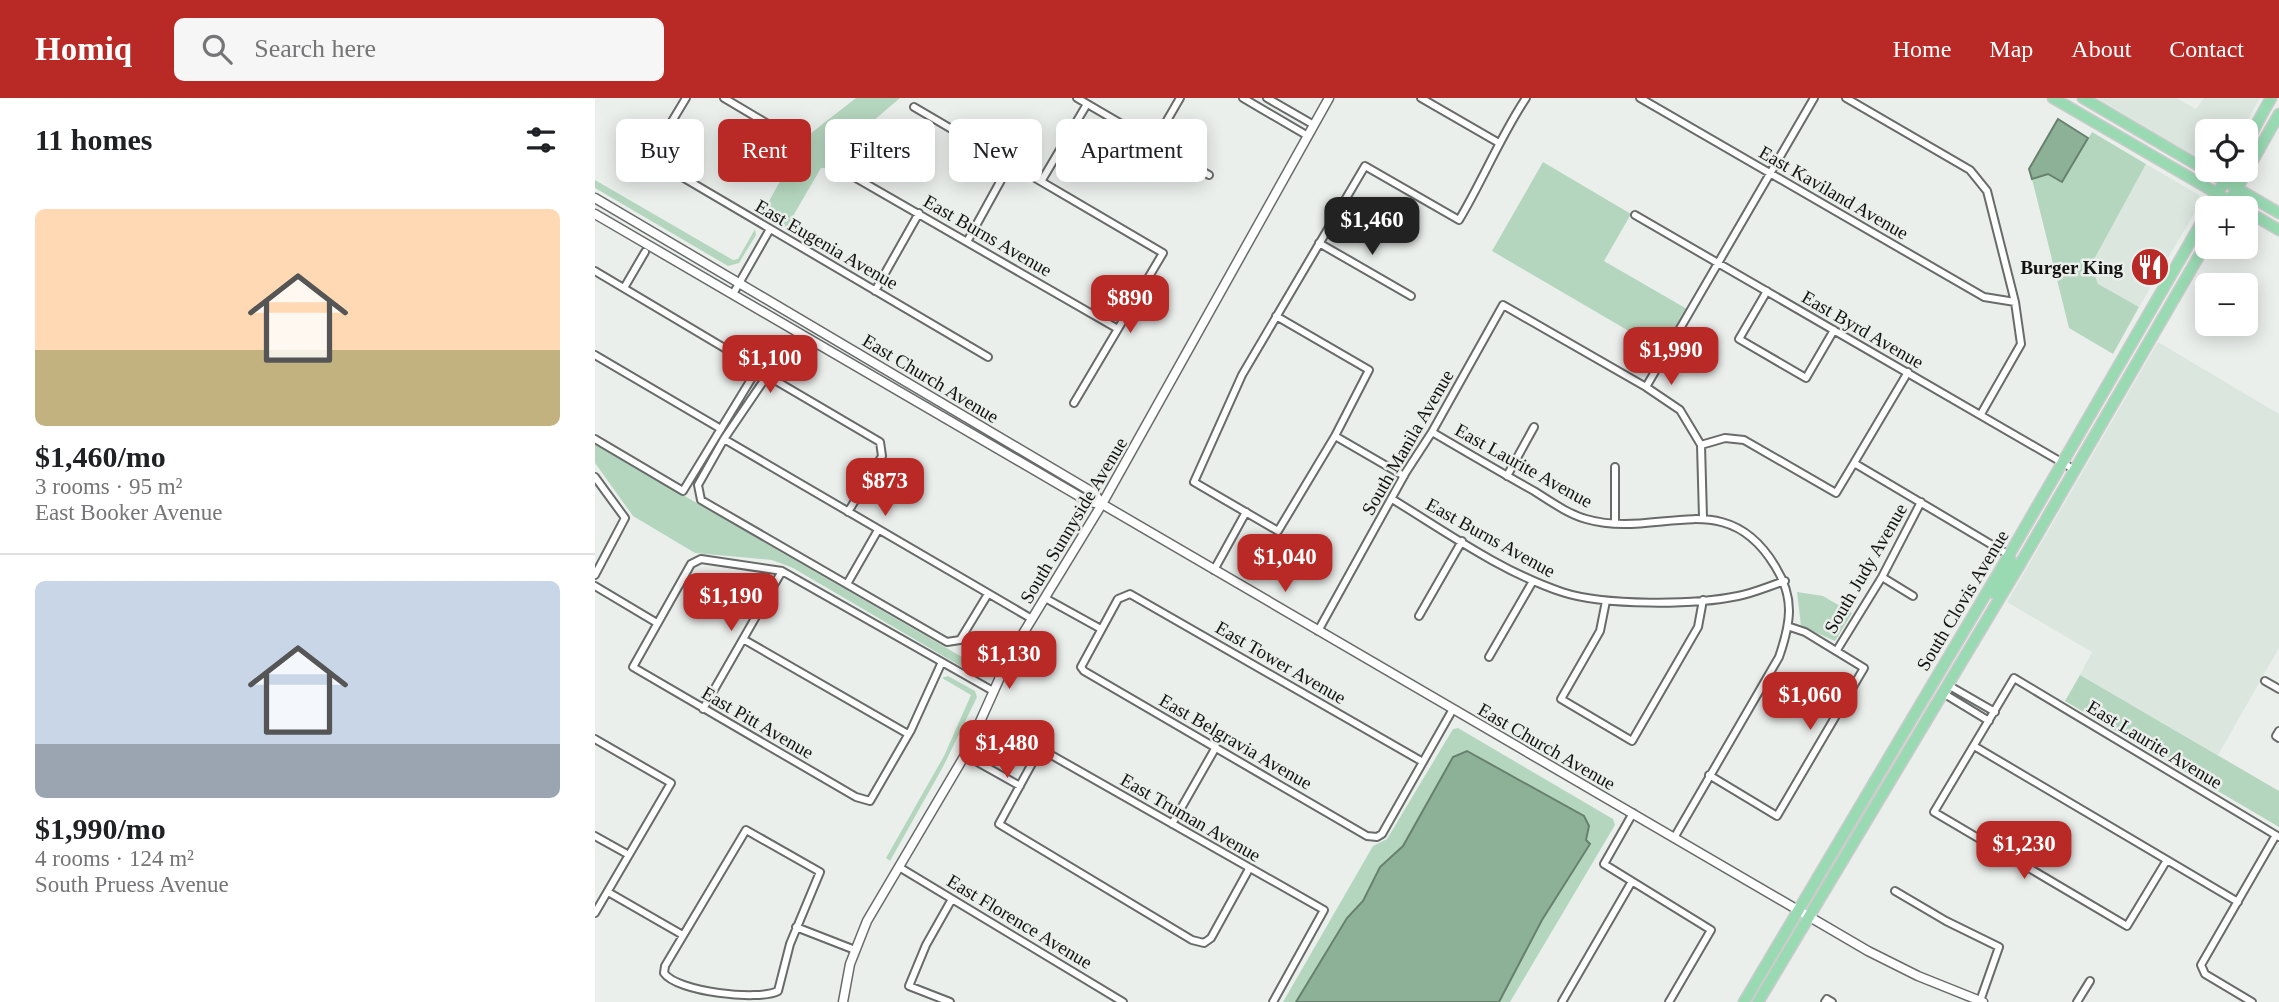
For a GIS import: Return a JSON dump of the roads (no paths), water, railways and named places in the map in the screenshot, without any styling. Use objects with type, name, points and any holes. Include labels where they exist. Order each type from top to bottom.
[{"type":"main road","points":[[2053,98],[2217,195],[2224,182]]},
{"type":"main road","points":[[2083,98],[2195,163]]},
{"type":"main road","points":[[2258,122],[2271,98]]},
{"type":"main road","points":[[2233,196],[2279,114]]},
{"type":"main road","points":[[2226,182],[2279,213]]},
{"type":"main road","points":[[2258,218],[2279,230]]},
{"type":"main road","name":"South Clovis Avenue","points":[[1744,1002],[2009,555],[2195,234]]},
{"type":"main road","name":"South Clovis Avenue","points":[[1758,1002],[1990,615],[2197,259]]},
{"type":"main road","points":[[1990,615],[1990,603],[2012,565],[2009,555]]},
{"type":"street","name":"East Eugenia Avenue","points":[[686,98],[650,158],[988,357]]},
{"type":"street","points":[[724,98],[759,119]]},
{"type":"street","points":[[1077,98],[1113,119]]},
{"type":"street","points":[[1168,119],[1180,98]]},
{"type":"street","points":[[1243,98],[1308,136]]},
{"type":"street","points":[[1267,98],[1314,125]]},
{"type":"street","name":"South Sunnyside Avenue","points":[[843,1002],[855,950],[867,922],[965,755],[993,691],[1032,620],[1102,504],[1329,98]]},
{"type":"street","points":[[1421,98],[1499,143]]},
{"type":"street","points":[[1276,316],[1369,370],[1335,436],[1278,531],[1193,482],[1242,375],[1276,316],[1365,166],[1459,220],[1526,98]]},
{"type":"street","name":"East Kaviland Avenue","points":[[1640,98],[1984,297],[2015,302]]},
{"type":"street","points":[[1703,517],[1702,445],[1681,410],[1646,387],[1814,98]]},
{"type":"street","points":[[1846,98],[1970,170],[1987,191],[2015,302],[2021,344],[1981,414]]},
{"type":"street","points":[[1074,403],[1163,253],[1042,180],[1087,104]]},
{"type":"street","points":[[914,107],[949,127]]},
{"type":"street","name":"East Burns Avenue","points":[[863,182],[1118,329]]},
{"type":"street","points":[[968,240],[1000,182]]},
{"type":"street","name":"East Church Avenue","points":[[595,198],[1094,493],[1102,504]]},
{"type":"street","points":[[875,291],[919,213]]},
{"type":"street","name":"East Church Avenue","points":[[595,214],[1089,502],[1102,504],[1884,960],[1982,1001]]},
{"type":"street","name":"East Byrd Avenue","points":[[1635,215],[2075,470]]},
{"type":"street","points":[[733,294],[770,229]]},
{"type":"street","points":[[1319,243],[1411,296]]},
{"type":"street","points":[[624,288],[645,252]]},
{"type":"street","points":[[595,271],[758,368],[683,491],[595,439]]},
{"type":"street","points":[[1767,291],[1738,339],[1806,379],[1834,330]]},
{"type":"street","name":"South Manila Avenue","points":[[1318,631],[1403,476],[1432,432],[1503,305],[1646,387]]},
{"type":"street","points":[[811,324],[804,336],[790,342],[724,439],[698,485],[701,500],[947,642],[960,640],[988,594]]},
{"type":"street","points":[[595,355],[721,429]]},
{"type":"street","points":[[1702,445],[1725,439],[1744,440],[1836,493],[1908,372]]},
{"type":"street","points":[[766,375],[880,442],[882,456],[848,512]]},
{"type":"street","points":[[1507,476],[1534,427]]},
{"type":"street","name":"East Laurite Avenue","points":[[1432,432],[1583,518],[1615,523],[1703,517],[1733,524],[1762,544],[1784,581],[1791,604],[1790,627]]},
{"type":"street","points":[[1335,436],[1403,476]]},
{"type":"street","points":[[724,439],[1032,620]]},
{"type":"street","points":[[1854,463],[2009,555]]},
{"type":"street","points":[[1615,467],[1615,523]]},
{"type":"street","points":[[595,477],[625,518],[595,575]]},
{"type":"street","name":"East Burns Avenue","points":[[1392,499],[1533,581],[1565,593],[1606,601],[1703,600],[1739,596],[1784,581]]},
{"type":"street","name":"South Judy Avenue","points":[[1790,627],[1805,632],[1837,650],[1882,577],[1921,502]]},
{"type":"street","points":[[1214,570],[1246,512]]},
{"type":"street","points":[[847,584],[878,530]]},
{"type":"street","points":[[1419,616],[1462,541]]},
{"type":"street","points":[[595,586],[657,623],[695,560],[757,565],[782,571],[941,664],[993,691]]},
{"type":"street","points":[[703,709],[782,571]]},
{"type":"street","points":[[1882,577],[1913,596]]},
{"type":"street","points":[[1489,657],[1533,581]]},
{"type":"street","name":"East Tower Avenue","points":[[1101,629],[1123,594],[1139,598],[1423,762]]},
{"type":"street","points":[[1045,598],[1101,629]]},
{"type":"street","points":[[1606,601],[1600,631],[1562,699],[1632,741],[1697,627],[1703,600]]},
{"type":"street","name":"East Pitt Avenue","points":[[657,623],[633,667],[856,797],[870,801],[908,734]]},
{"type":"street","points":[[1674,838],[1779,657],[1790,627]]},
{"type":"street","name":"East Belgravia Avenue","points":[[1101,629],[1081,667],[1084,671],[1367,836],[1377,837],[1423,762]]},
{"type":"street","points":[[743,639],[908,734],[941,664]]},
{"type":"street","points":[[1709,775],[1776,816],[1864,668],[1837,650]]},
{"type":"street","name":"East Laurite Avenue","points":[[1995,712],[2014,678],[2278,836]]},
{"type":"street","points":[[2265,681],[2279,690]]},
{"type":"street","points":[[1946,689],[1995,712],[1934,812],[2127,926],[2167,860]]},
{"type":"street","points":[[1946,689],[1989,721]]},
{"type":"street","points":[[1423,762],[1453,709]]},
{"type":"street","points":[[595,739],[671,783],[595,913]]},
{"type":"street","points":[[1974,746],[2238,902]]},
{"type":"street","points":[[1172,824],[1216,747]]},
{"type":"street","name":"East Truman Avenue","points":[[1020,786],[1042,752],[1053,755],[1324,910],[1273,1002]]},
{"type":"street","points":[[965,755],[1020,786],[999,824],[1192,940],[1204,943],[1211,938],[1249,869]]},
{"type":"street","points":[[1633,813],[1604,864],[1711,930],[1669,1002]]},
{"type":"street","points":[[747,830],[753,831],[820,872],[796,927],[778,990],[771,994],[711,992],[670,979],[664,974],[681,934],[747,830]]},
{"type":"street","points":[[595,836],[629,855]]},
{"type":"street","points":[[2252,1002],[2201,969],[2278,836]]},
{"type":"street","name":"East Florence Avenue","points":[[899,867],[1123,1002]]},
{"type":"street","points":[[1563,1002],[1631,883]]},
{"type":"street","points":[[1895,891],[1946,921],[1999,947],[1982,1001]]},
{"type":"street","points":[[608,892],[681,934]]},
{"type":"street","points":[[950,1002],[909,986],[926,945],[952,899]]},
{"type":"street","points":[[796,927],[855,950]]},
{"type":"street","points":[[2077,1002],[2090,981]]},
{"type":"place","name":"Burger King","points":[[2150,267]]}]
